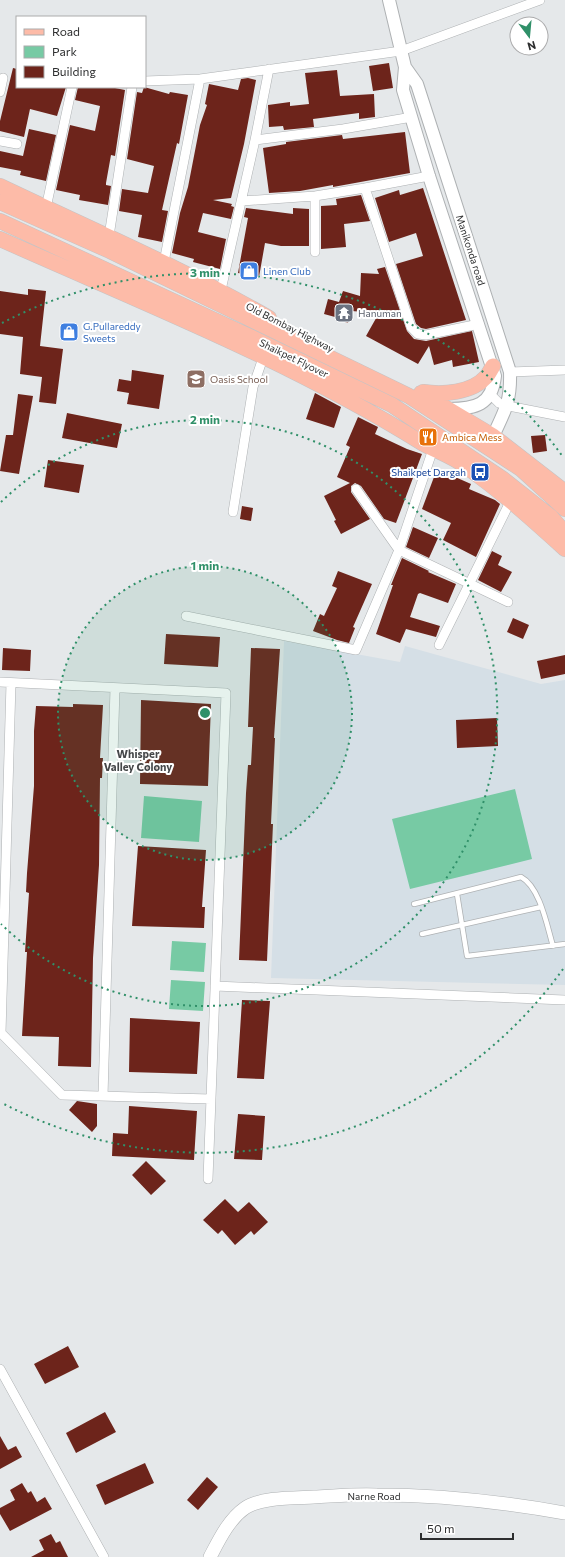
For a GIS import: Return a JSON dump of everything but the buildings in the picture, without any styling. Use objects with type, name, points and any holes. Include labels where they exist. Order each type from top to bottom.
[{"type":"main road","name":"Old Bombay Highway","points":[[0,186],[221,290],[272,320],[416,391],[493,436],[565,492]]},
{"type":"main road","name":"Shaikpet Flyover","points":[[0,202],[110,251],[409,396],[521,469],[565,510]]},
{"type":"main road","name":"Shaikpet Flyover","points":[[0,221],[244,333],[392,406],[502,479],[550,517],[565,533]]},
{"type":"main road","points":[[0,239],[264,355],[385,419],[433,449],[463,464],[511,500],[565,549]]},
{"type":"main road","points":[[416,391],[435,394],[465,390],[486,378],[493,366]]},
{"type":"main road","name":"Narne Road","points":[[210,1557],[224,1531],[236,1516],[246,1507],[262,1501],[289,1498],[377,1494],[461,1498],[517,1504],[565,1513]]},
{"type":"street","name":"Manikonda road","points":[[389,0],[405,67],[403,90],[429,176],[493,366],[495,376],[491,395]]},
{"type":"street","points":[[146,81],[200,79],[401,50],[540,0]]},
{"type":"street","name":"Manikonda road","points":[[405,67],[417,84],[510,372],[511,391],[508,406],[493,436]]},
{"type":"street","points":[[221,290],[255,140],[269,68]]},
{"type":"street","points":[[0,92],[3,78]]},
{"type":"street","points":[[164,262],[200,79]]},
{"type":"street","points":[[46,208],[72,88]]},
{"type":"street","points":[[109,236],[132,88]]},
{"type":"street","points":[[255,140],[343,129],[412,117]]},
{"type":"street","points":[[0,140],[17,144]]},
{"type":"street","points":[[242,200],[315,196],[429,176]]},
{"type":"street","points":[[366,188],[411,327],[414,332],[426,335],[479,324]]},
{"type":"street","points":[[315,196],[315,252]]},
{"type":"street","points":[[233,512],[253,387],[264,355]]},
{"type":"street","points":[[510,372],[565,370]]},
{"type":"street","points":[[449,409],[464,409],[473,407],[483,403],[491,395],[499,403],[508,406],[565,418]]},
{"type":"street","points":[[186,616],[356,650],[399,550],[433,449]]},
{"type":"street","points":[[356,489],[399,550],[508,602]]},
{"type":"street","points":[[439,645],[511,500]]},
{"type":"street","points":[[0,682],[226,694],[208,1179]]},
{"type":"street","points":[[11,683],[1,1033],[62,1095],[211,1098]]},
{"type":"street","points":[[103,1096],[115,688]]},
{"type":"street","points":[[215,986],[565,1000]]},
{"type":"street","points":[[0,1369],[104,1557]]},
{"type":"lane","points":[[414,904],[457,894],[483,885],[521,877],[528,881],[541,907],[553,946]]},
{"type":"lane","points":[[457,894],[467,956],[565,944]]},
{"type":"lane","points":[[422,934],[541,907]]},
{"type":"shaded area","points":[[284,641],[400,662],[405,646],[541,684],[565,680],[565,985],[271,978]]},
{"type":"green space","points":[[515,789],[532,859],[410,889],[392,819]]},
{"type":"green space","points":[[144,796],[202,801],[199,842],[141,838]]},
{"type":"green space","points":[[172,941],[206,943],[204,972],[170,970]]},
{"type":"green space","points":[[171,980],[205,982],[203,1011],[169,1009]]},
{"type":"place","name":"Linen Club","points":[[249,271]]},
{"type":"place","name":"Hanuman","points":[[344,313]]},
{"type":"place","name":"G.Pullareddy Sweets","points":[[69,332]]},
{"type":"place","name":"Oasis School","points":[[196,379]]},
{"type":"place","name":"Ambica Mess","points":[[428,437]]},
{"type":"place","name":"Shaikpet Dargah","points":[[480,472]]},
{"type":"district","name":"Whisper Valley Colony","points":[[138,760]]}]
